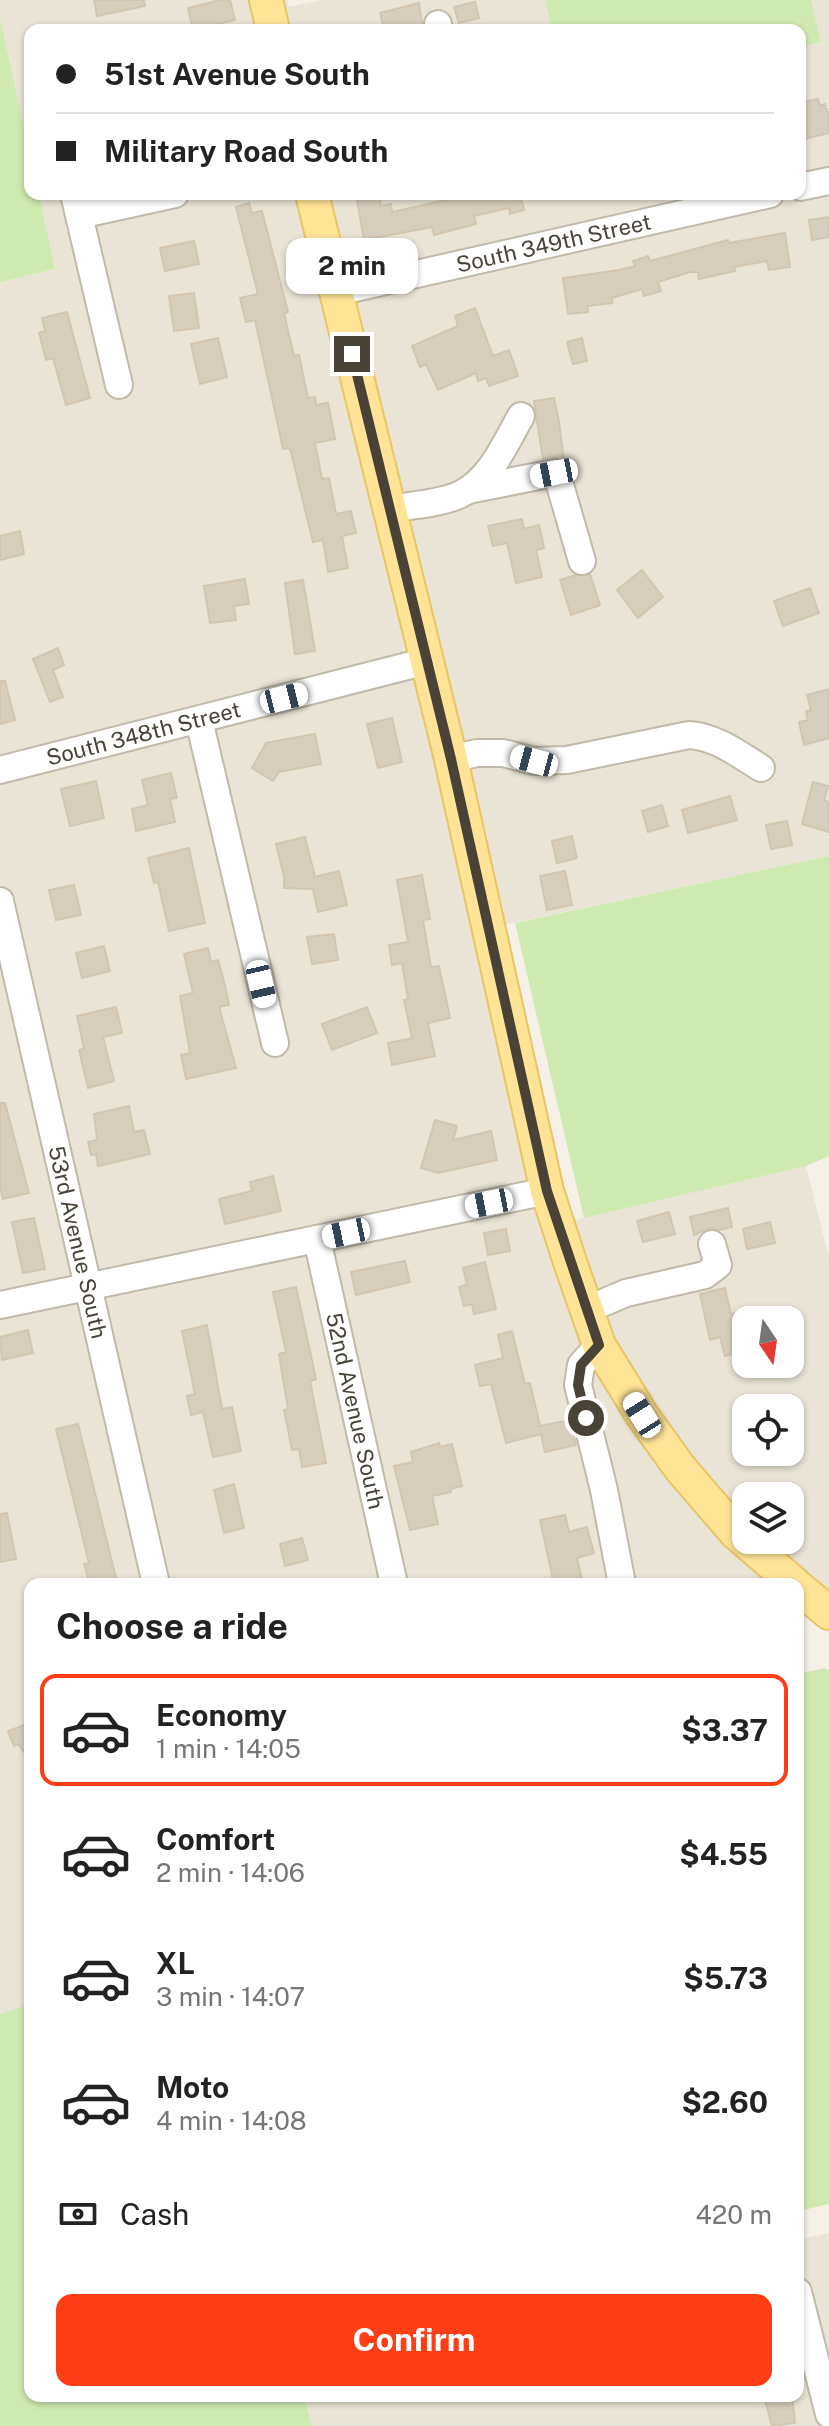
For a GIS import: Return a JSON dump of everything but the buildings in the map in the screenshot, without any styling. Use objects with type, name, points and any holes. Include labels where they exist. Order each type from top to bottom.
[{"type":"main road","points":[[266,0],[272,24]]},
{"type":"main road","points":[[314,200],[451,759],[547,1191],[586,1310],[599,1345],[642,1415],[680,1468],[736,1533],[788,1578]]},
{"type":"main road","points":[[804,1592],[829,1613]]},
{"type":"street","points":[[806,186],[829,181]]},
{"type":"street","points":[[116,200],[76,204],[119,385]]},
{"type":"street","name":"South 349th Street","points":[[337,292],[743,200]]},
{"type":"street","points":[[390,509],[457,496],[478,484],[499,456],[521,416]]},
{"type":"street","points":[[468,490],[554,473],[582,561]]},
{"type":"street","name":"South 348th Street","points":[[0,770],[427,661]]},
{"type":"street","points":[[199,720],[275,1043]]},
{"type":"street","points":[[451,759],[477,753],[503,753],[534,761],[567,760],[689,735],[705,737],[721,744],[761,768]]},
{"type":"street","name":"53rd Avenue South","points":[[0,901],[155,1578]]},
{"type":"street","points":[[0,1305],[547,1191]]},
{"type":"street","name":"52nd Avenue South","points":[[317,1239],[393,1578]]},
{"type":"street","points":[[586,1310],[626,1293],[705,1275],[718,1265],[712,1244]]},
{"type":"street","points":[[599,1345],[581,1365],[578,1385],[604,1490],[621,1578]]},
{"type":"street","points":[[804,2316],[829,2414]]},
{"type":"shaded area","points":[[0,0],[287,0],[289,7],[321,0],[545,0],[551,24],[24,24],[24,127],[0,18]]},
{"type":"shaded area","points":[[811,0],[829,0],[829,856],[489,928],[557,1224],[806,1166],[829,1258],[829,1599],[804,1606],[804,1578],[24,1578],[24,2006],[0,2014],[0,282],[55,269],[40,200],[806,200],[806,46],[821,42]]},
{"type":"shaded area","points":[[829,2233],[829,2426],[312,2426],[306,2402],[804,2402],[804,2239]]},
{"type":"green space","points":[[545,0],[811,0],[821,42],[806,46],[806,24],[551,24]]},
{"type":"green space","points":[[0,18],[24,127],[24,200],[40,200],[55,269],[0,282]]},
{"type":"green space","points":[[829,856],[829,1156],[806,1166],[584,1218],[515,923]]},
{"type":"green space","points":[[825,1668],[829,1671],[829,2204],[804,2210],[804,1673]]},
{"type":"green space","points":[[24,2006],[24,2402],[306,2402],[312,2426],[0,2426],[0,2014]]},
{"type":"route","points":[[352,354],[451,759],[547,1191],[599,1345],[581,1365],[578,1385],[586,1418]]}]
